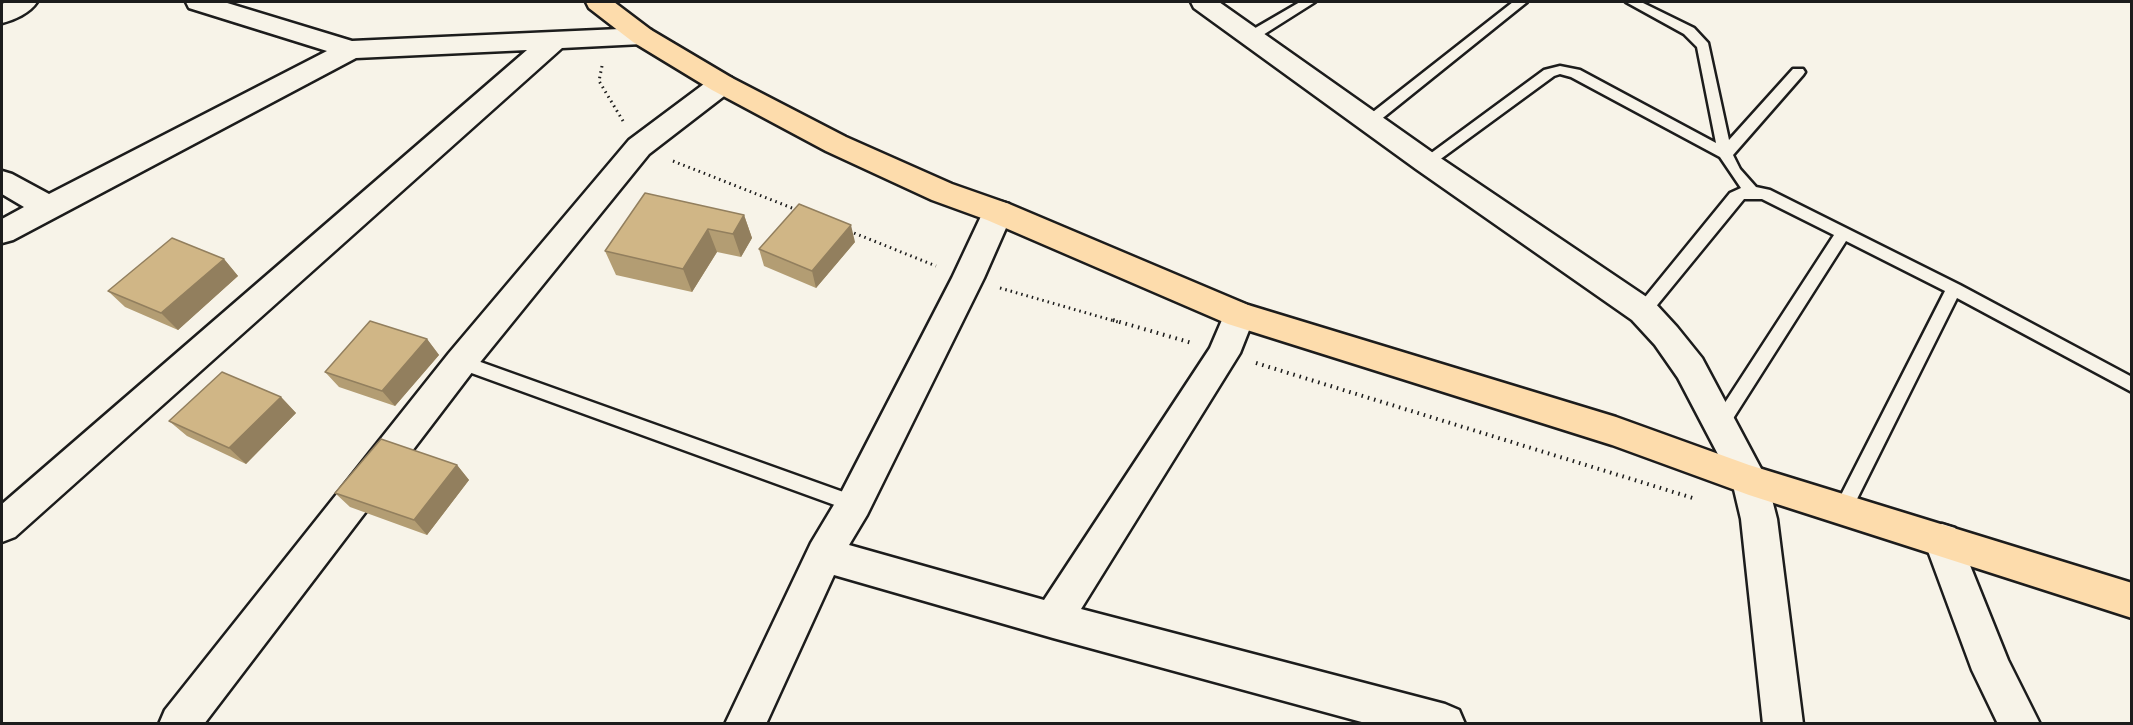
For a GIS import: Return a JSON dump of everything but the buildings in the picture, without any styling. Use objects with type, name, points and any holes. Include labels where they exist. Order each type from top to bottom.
[{"type":"main road","points":[[598,2],[642,36],[722,84],[836,144],[942,192],[998,212],[1239,315],[1616,432],[1749,480],[2132,601]]},
{"type":"street","points":[[2,15],[24,2]]},
{"type":"street","points":[[198,2],[351,50],[642,36]]},
{"type":"street","points":[[1203,2],[1368,122],[1642,311],[1666,336],[1690,368],[1749,480],[1759,519],[1783,723]]},
{"type":"street","points":[[2,525],[556,39]]},
{"type":"street","points":[[2,232],[351,50]]},
{"type":"street","points":[[179,723],[461,362],[639,147],[722,84]]},
{"type":"street","points":[[2,181],[48,207]]},
{"type":"street","points":[[745,723],[824,555],[854,504],[968,278],[998,212]]},
{"type":"street","points":[[1053,620],[1224,353],[1239,315]]},
{"type":"street","points":[[1942,540],[1992,670],[2020,723]]},
{"type":"street","points":[[824,555],[1053,620],[1445,723]]},
{"type":"lane","points":[[1250,37],[1309,2]]},
{"type":"lane","points":[[1368,122],[1521,2]]},
{"type":"lane","points":[[1632,2],[1689,31],[1703,46],[1725,154],[1735,172],[1751,191]]},
{"type":"lane","points":[[1426,162],[1549,73],[1560,70],[1575,73],[1725,154]]},
{"type":"lane","points":[[1725,154],[1798,72]]},
{"type":"lane","points":[[1642,311],[1735,197],[1741,192],[1751,191],[1765,194],[1954,289],[2132,385]]},
{"type":"lane","points":[[1721,423],[1843,233]]},
{"type":"lane","points":[[1843,508],[1954,289]]},
{"type":"lane","points":[[461,362],[854,504]]},
{"type":"path","points":[[608,36],[599,81],[639,147],[803,213]]},
{"type":"path","points":[[847,230],[968,278],[1224,353],[1702,501]]}]
